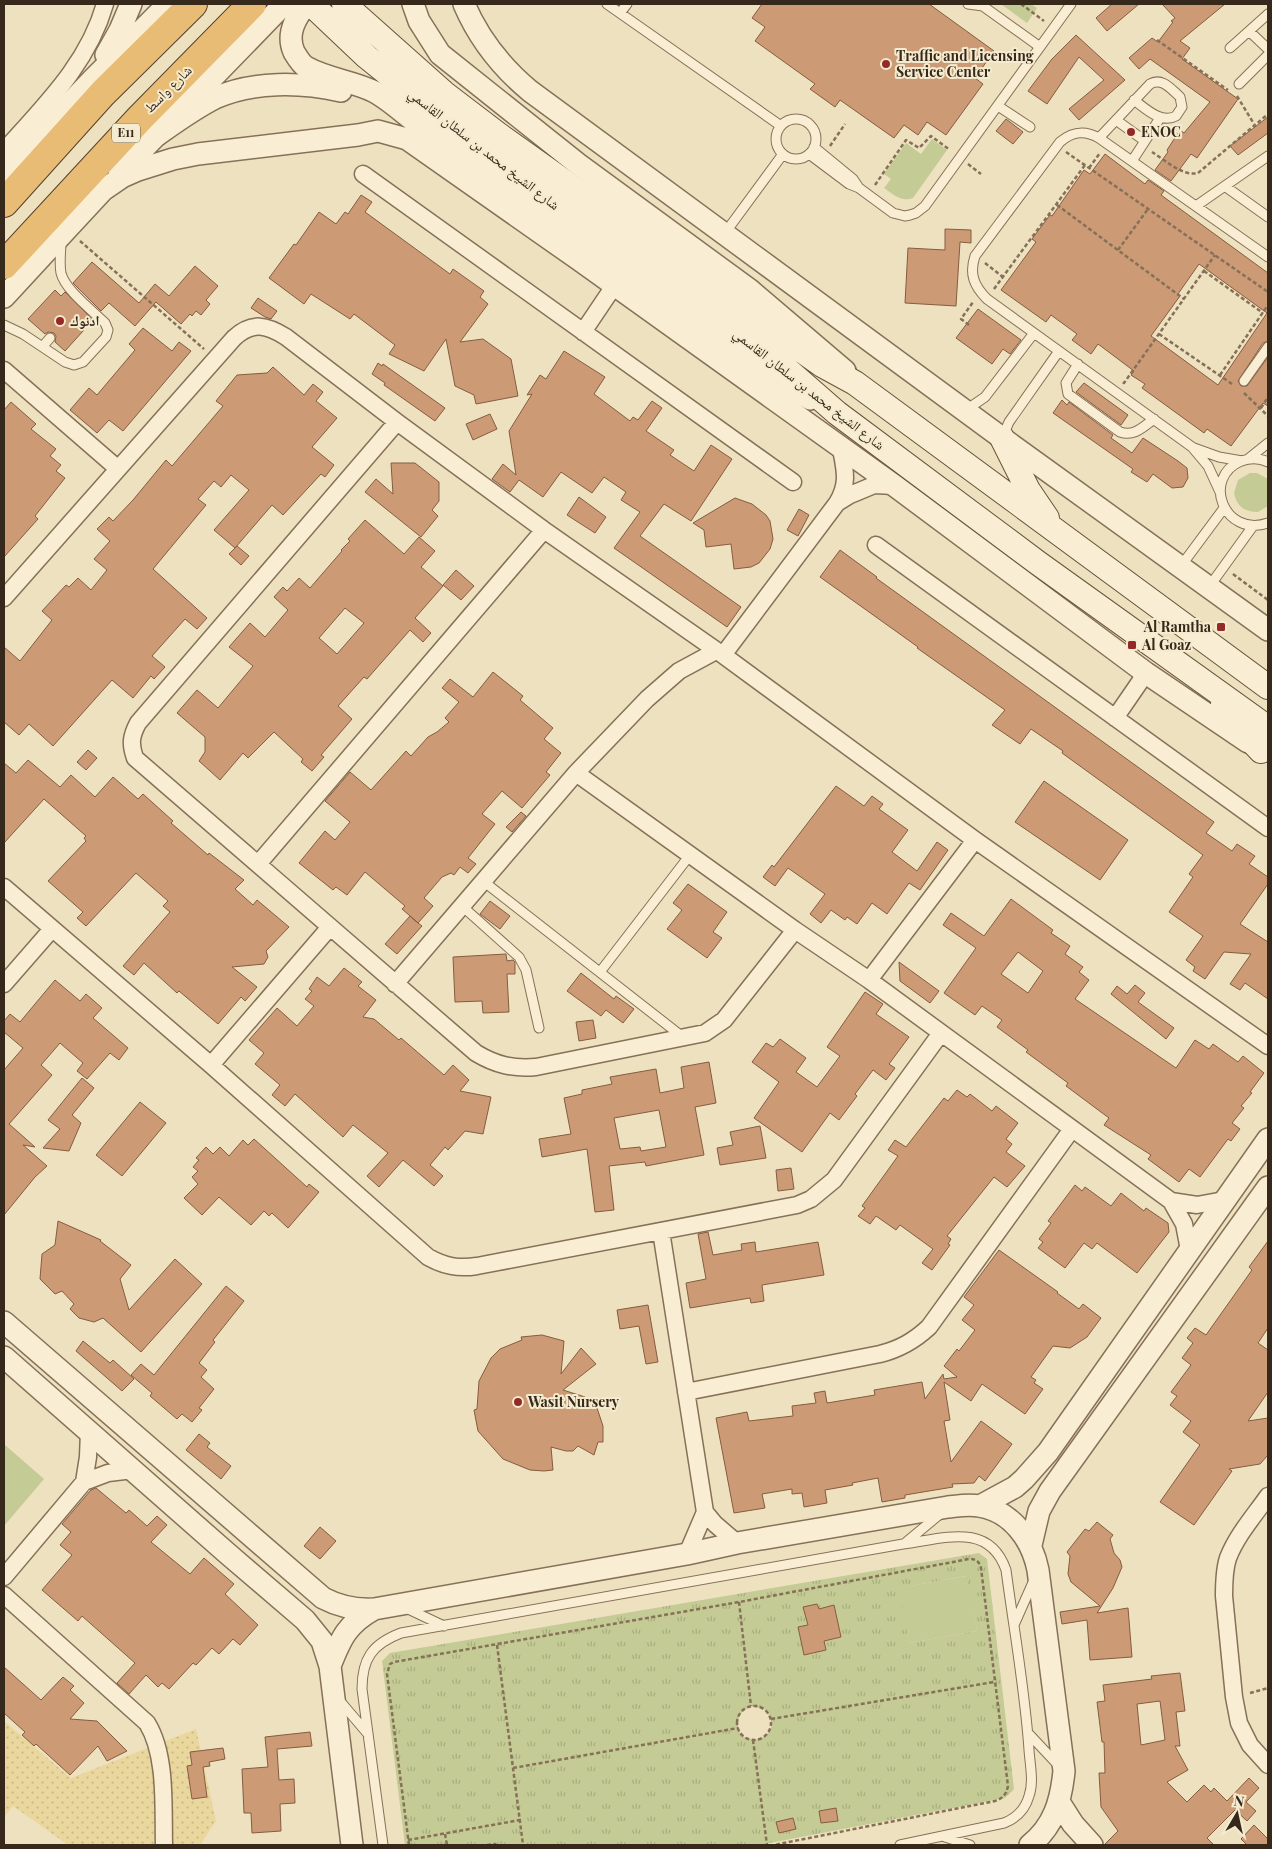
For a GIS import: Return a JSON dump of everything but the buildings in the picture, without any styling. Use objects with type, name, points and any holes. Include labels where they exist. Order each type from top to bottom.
[{"type":"highway","points":[[4,203],[103,93],[194,4]]},
{"type":"highway","name":"شارع واسط","points":[[4,265],[140,118],[252,4]]},
{"type":"main road","name":"شارع الشيخ محمد بن سلطان القاسمي","points":[[344,4],[444,93],[498,134],[822,365],[855,383],[1268,687]]},
{"type":"main road","name":"شارع الشيخ محمد بن سلطان القاسمي","points":[[312,6],[367,57],[486,154],[774,358],[837,413],[1038,563],[1268,728]]},
{"type":"main road","points":[[1002,438],[1041,512],[1060,535]]},
{"type":"main road","points":[[1211,688],[1243,732],[1264,754]]},
{"type":"street","points":[[4,172],[10,154],[72,73],[90,41],[105,4]]},
{"type":"street","points":[[92,80],[120,30],[131,4]]},
{"type":"street","points":[[10,154],[92,80],[168,4]]},
{"type":"street","points":[[4,297],[63,232],[284,4]]},
{"type":"street","points":[[413,4],[427,36],[440,54],[523,122],[750,290],[836,362],[855,383]]},
{"type":"street","points":[[427,4],[436,30],[457,68]]},
{"type":"street","points":[[464,4],[480,36],[497,60],[512,76],[566,118],[1002,438],[1268,630]]},
{"type":"street","points":[[312,6],[296,18],[290,43],[297,57],[305,66],[375,92],[668,305],[802,395],[837,413]]},
{"type":"street","points":[[153,138],[190,112],[216,98],[244,89],[263,86],[310,85],[357,96],[383,106],[421,127]]},
{"type":"street","points":[[523,122],[566,118]]},
{"type":"street","points":[[104,190],[122,177],[138,170],[173,159],[198,154],[378,131],[407,139],[895,486],[1146,673],[1264,754]]},
{"type":"street","points":[[363,174],[793,482]]},
{"type":"street","points":[[599,256],[614,286]]},
{"type":"street","points":[[583,332],[614,286]]},
{"type":"street","points":[[4,598],[117,468],[241,331],[250,327],[263,327],[275,331],[286,337],[397,422],[544,530],[719,653],[976,840],[1268,1046]]},
{"type":"street","points":[[4,370],[117,468]]},
{"type":"street","points":[[397,422],[145,716],[132,734],[131,746],[135,758],[476,1053],[504,1066],[519,1068],[536,1067],[684,1038],[705,1032],[724,1020],[795,930]]},
{"type":"street","points":[[395,984],[576,773],[662,684],[685,667],[719,653],[844,492],[845,480],[841,449]]},
{"type":"street","points":[[837,503],[850,495],[874,485],[895,486]]},
{"type":"street","points":[[258,864],[544,530]]},
{"type":"street","points":[[876,545],[1268,828]]},
{"type":"street","points":[[1115,718],[1146,673]]},
{"type":"street","points":[[576,773],[868,980],[1171,1201],[1184,1224],[1189,1250]]},
{"type":"street","points":[[868,980],[976,840]]},
{"type":"street","points":[[4,887],[211,1065],[428,1257],[439,1263],[464,1268],[797,1205],[823,1191],[843,1169],[941,1033]]},
{"type":"street","points":[[211,1065],[330,928]]},
{"type":"street","points":[[4,984],[52,929]]},
{"type":"street","points":[[686,1392],[880,1354],[907,1345],[919,1337],[929,1328],[1072,1130]]},
{"type":"street","points":[[980,1506],[1015,1487],[1048,1452],[1268,1139]]},
{"type":"street","points":[[1031,1546],[1041,1506],[1268,1187]]},
{"type":"street","points":[[1171,1201],[1198,1205],[1224,1200]]},
{"type":"street","points":[[660,1232],[705,1512],[687,1554]]},
{"type":"street","points":[[4,1322],[290,1571],[334,1605],[354,1609],[374,1609],[398,1605],[687,1554],[737,1543],[948,1507],[980,1506],[996,1511],[1009,1519],[1021,1531],[1031,1546],[1038,1570],[1064,1771],[1059,1802],[1054,1816],[1046,1830],[1030,1845]]},
{"type":"street","points":[[4,1357],[314,1629],[325,1647],[330,1666],[352,1845]]},
{"type":"street","points":[[84,1482],[88,1457],[89,1431]]},
{"type":"street","points":[[1048,1452],[1055,1463],[1065,1470]]},
{"type":"street","points":[[4,1577],[84,1482],[108,1473],[133,1470]]},
{"type":"street","points":[[1268,1496],[1235,1544],[1228,1559],[1224,1578],[1234,1697],[1244,1734],[1258,1756],[1268,1765]]},
{"type":"street","points":[[705,1512],[725,1534],[737,1543]]},
{"type":"street","points":[[228,1554],[247,1560],[277,1580],[286,1580],[290,1576],[290,1571]]},
{"type":"street","points":[[4,1595],[147,1723],[154,1734],[161,1760],[164,1845]]},
{"type":"street","points":[[330,1666],[346,1630],[359,1618],[374,1609]]},
{"type":"street","points":[[1059,1802],[1073,1824],[1092,1845]]},
{"type":"lane","points":[[607,4],[780,126]]},
{"type":"lane","points":[[620,13],[627,4]]},
{"type":"lane","points":[[968,4],[981,5],[1040,47]]},
{"type":"lane","points":[[811,150],[849,184],[859,188],[898,215],[916,213],[926,206],[1071,4]]},
{"type":"lane","points":[[1230,48],[1268,14]]},
{"type":"lane","points":[[1249,30],[1268,49]]},
{"type":"lane","points":[[1239,84],[1268,55]]},
{"type":"lane","points":[[1099,138],[1134,100],[1153,82],[1163,83],[1180,96],[1182,107],[1180,112],[1171,119],[1160,118],[1134,100]]},
{"type":"lane","points":[[998,106],[1030,127]]},
{"type":"lane","points":[[1132,161],[1160,118]]},
{"type":"lane","points":[[791,119],[804,120],[813,128],[816,134],[811,150],[798,158],[788,157],[783,154],[779,149],[776,137],[780,126],[791,119]]},
{"type":"lane","points":[[1116,120],[1144,143]]},
{"type":"lane","points":[[1268,257],[1107,143],[1086,132],[1079,132],[1066,137],[1057,146],[976,256],[972,271],[976,286],[987,299],[1192,447],[1208,466],[1220,492],[1224,508],[1236,521],[1253,526],[1268,523]]},
{"type":"lane","points":[[811,150],[824,155],[854,178],[859,188]]},
{"type":"lane","points":[[725,233],[783,154]]},
{"type":"lane","points":[[1196,206],[1226,187],[1268,156]]},
{"type":"lane","points":[[1226,187],[1268,217]]},
{"type":"lane","points":[[4,325],[23,334],[65,362],[74,365],[83,362],[106,337],[107,326],[69,287],[63,278],[61,267],[63,232]]},
{"type":"lane","points":[[77,309],[83,301]]},
{"type":"lane","points":[[966,410],[985,397],[1034,333]]},
{"type":"lane","points":[[42,346],[50,338]]},
{"type":"lane","points":[[1244,381],[1268,348]]},
{"type":"lane","points":[[1002,438],[1009,422],[1059,351]]},
{"type":"lane","points":[[1078,364],[1066,383],[1068,394],[1120,432],[1135,433],[1154,419]]},
{"type":"lane","points":[[1220,492],[1224,476],[1229,470],[1268,443]]},
{"type":"lane","points":[[1192,447],[1214,456],[1245,460],[1256,459],[1268,462]]},
{"type":"lane","points":[[1181,566],[1224,508]]},
{"type":"lane","points":[[1209,587],[1253,526]]},
{"type":"lane","points":[[600,972],[690,855]]},
{"type":"lane","points":[[484,880],[684,1038]]},
{"type":"lane","points":[[462,906],[519,957],[526,970],[540,1028]]},
{"type":"lane","points":[[904,1544],[948,1507]]},
{"type":"lane","points":[[382,1844],[362,1689],[362,1674],[366,1660],[386,1638],[904,1544],[962,1536],[982,1540],[990,1545],[1006,1570],[1028,1733],[1032,1785],[1021,1812],[1014,1819],[1004,1823],[900,1845]]},
{"type":"lane","points":[[1014,1626],[1038,1570]]},
{"type":"lane","points":[[398,1605],[444,1626]]},
{"type":"lane","points":[[334,1694],[368,1734]]},
{"type":"lane","points":[[1028,1733],[1064,1771]]},
{"type":"lane","points":[[945,1836],[970,1845]]},
{"type":"path","points":[[1021,4],[1054,28]]},
{"type":"path","points":[[1157,40],[1236,95],[1241,100],[1254,124]]},
{"type":"path","points":[[1144,143],[1185,173],[1192,174],[1204,170],[1254,124],[1268,114]]},
{"type":"path","points":[[824,155],[845,124]]},
{"type":"path","points":[[868,194],[906,140],[920,148],[931,136],[981,174]]},
{"type":"path","points":[[1089,168],[1107,143]]},
{"type":"path","points":[[1057,146],[1268,292]]},
{"type":"path","points":[[969,325],[961,320],[973,302],[981,307],[1085,166]]},
{"type":"path","points":[[1056,205],[1184,299]]},
{"type":"path","points":[[1118,250],[1148,209]]},
{"type":"path","points":[[63,232],[215,358]]},
{"type":"path","points":[[1096,377],[1103,368],[1124,383],[1216,255]]},
{"type":"path","points":[[976,256],[1003,277]]},
{"type":"path","points":[[1204,271],[1263,313]]},
{"type":"path","points":[[1220,376],[1268,305]]},
{"type":"path","points":[[1159,334],[1238,388],[1268,416]]},
{"type":"path","points":[[1261,408],[1268,397]]},
{"type":"path","points":[[1224,567],[1268,600]]},
{"type":"path","points":[[409,1845],[388,1684],[388,1669],[394,1662],[975,1559],[982,1568],[994,1682],[1008,1786],[1007,1793],[995,1801],[774,1845]]},
{"type":"path","points":[[739,1602],[751,1706]]},
{"type":"path","points":[[498,1645],[523,1845]]},
{"type":"path","points":[[771,1719],[994,1682]]},
{"type":"path","points":[[1234,1697],[1268,1688]]},
{"type":"path","points":[[751,1706],[764,1709],[771,1719],[771,1727],[768,1734],[761,1739],[753,1740],[746,1738],[738,1728],[738,1718],[743,1710],[751,1706]]},
{"type":"path","points":[[513,1768],[738,1728]]},
{"type":"path","points":[[753,1740],[767,1845]]},
{"type":"path","points":[[408,1840],[520,1820]]},
{"type":"path","points":[[445,1834],[447,1845]]},
{"type":"path","points":[[487,1845],[496,1845]]},
{"type":"green space","points":[[1001,4],[1031,4],[1037,8],[1027,23]]},
{"type":"green space","points":[[932,139],[947,150],[913,198],[901,198],[884,188],[891,179],[884,174],[906,143],[921,154]]},
{"type":"green space","points":[[1250,473],[1257,473],[1268,479],[1268,506],[1258,512],[1242,508],[1237,502],[1234,493],[1238,480]]},
{"type":"green space","points":[[4,1446],[44,1479],[4,1526]]},
{"type":"green space","points":[[979,1553],[987,1559],[1014,1789],[1005,1798],[759,1845],[405,1845],[382,1661],[390,1653]],"holes":[[[966,1576],[977,1631],[909,1643],[899,1588]],[[817,1604],[819,1609],[834,1606],[841,1637],[824,1641],[826,1650],[804,1655],[798,1628],[808,1625],[804,1607]],[[751,1706],[764,1709],[771,1719],[771,1727],[767,1734],[753,1740],[745,1738],[740,1732],[738,1723],[742,1713]]]},
{"type":"green space","points":[[967,1576],[977,1631],[909,1643],[898,1588]]},
{"type":"sand","points":[[4,1721],[71,1778],[196,1729],[216,1821],[200,1845],[68,1845],[13,1806],[5,1816]]},
{"type":"place","name":"Traffic and Licensing Service Center","points":[[886,64]]},
{"type":"place","name":"ENOC","points":[[1131,132]]},
{"type":"place","name":"ادنوك","points":[[60,321]]},
{"type":"place","name":"Al Ramtha","points":[[1221,627]]},
{"type":"place","name":"Al Goaz","points":[[1132,645]]},
{"type":"place","name":"Wasit Nursery","points":[[518,1402]]}]
